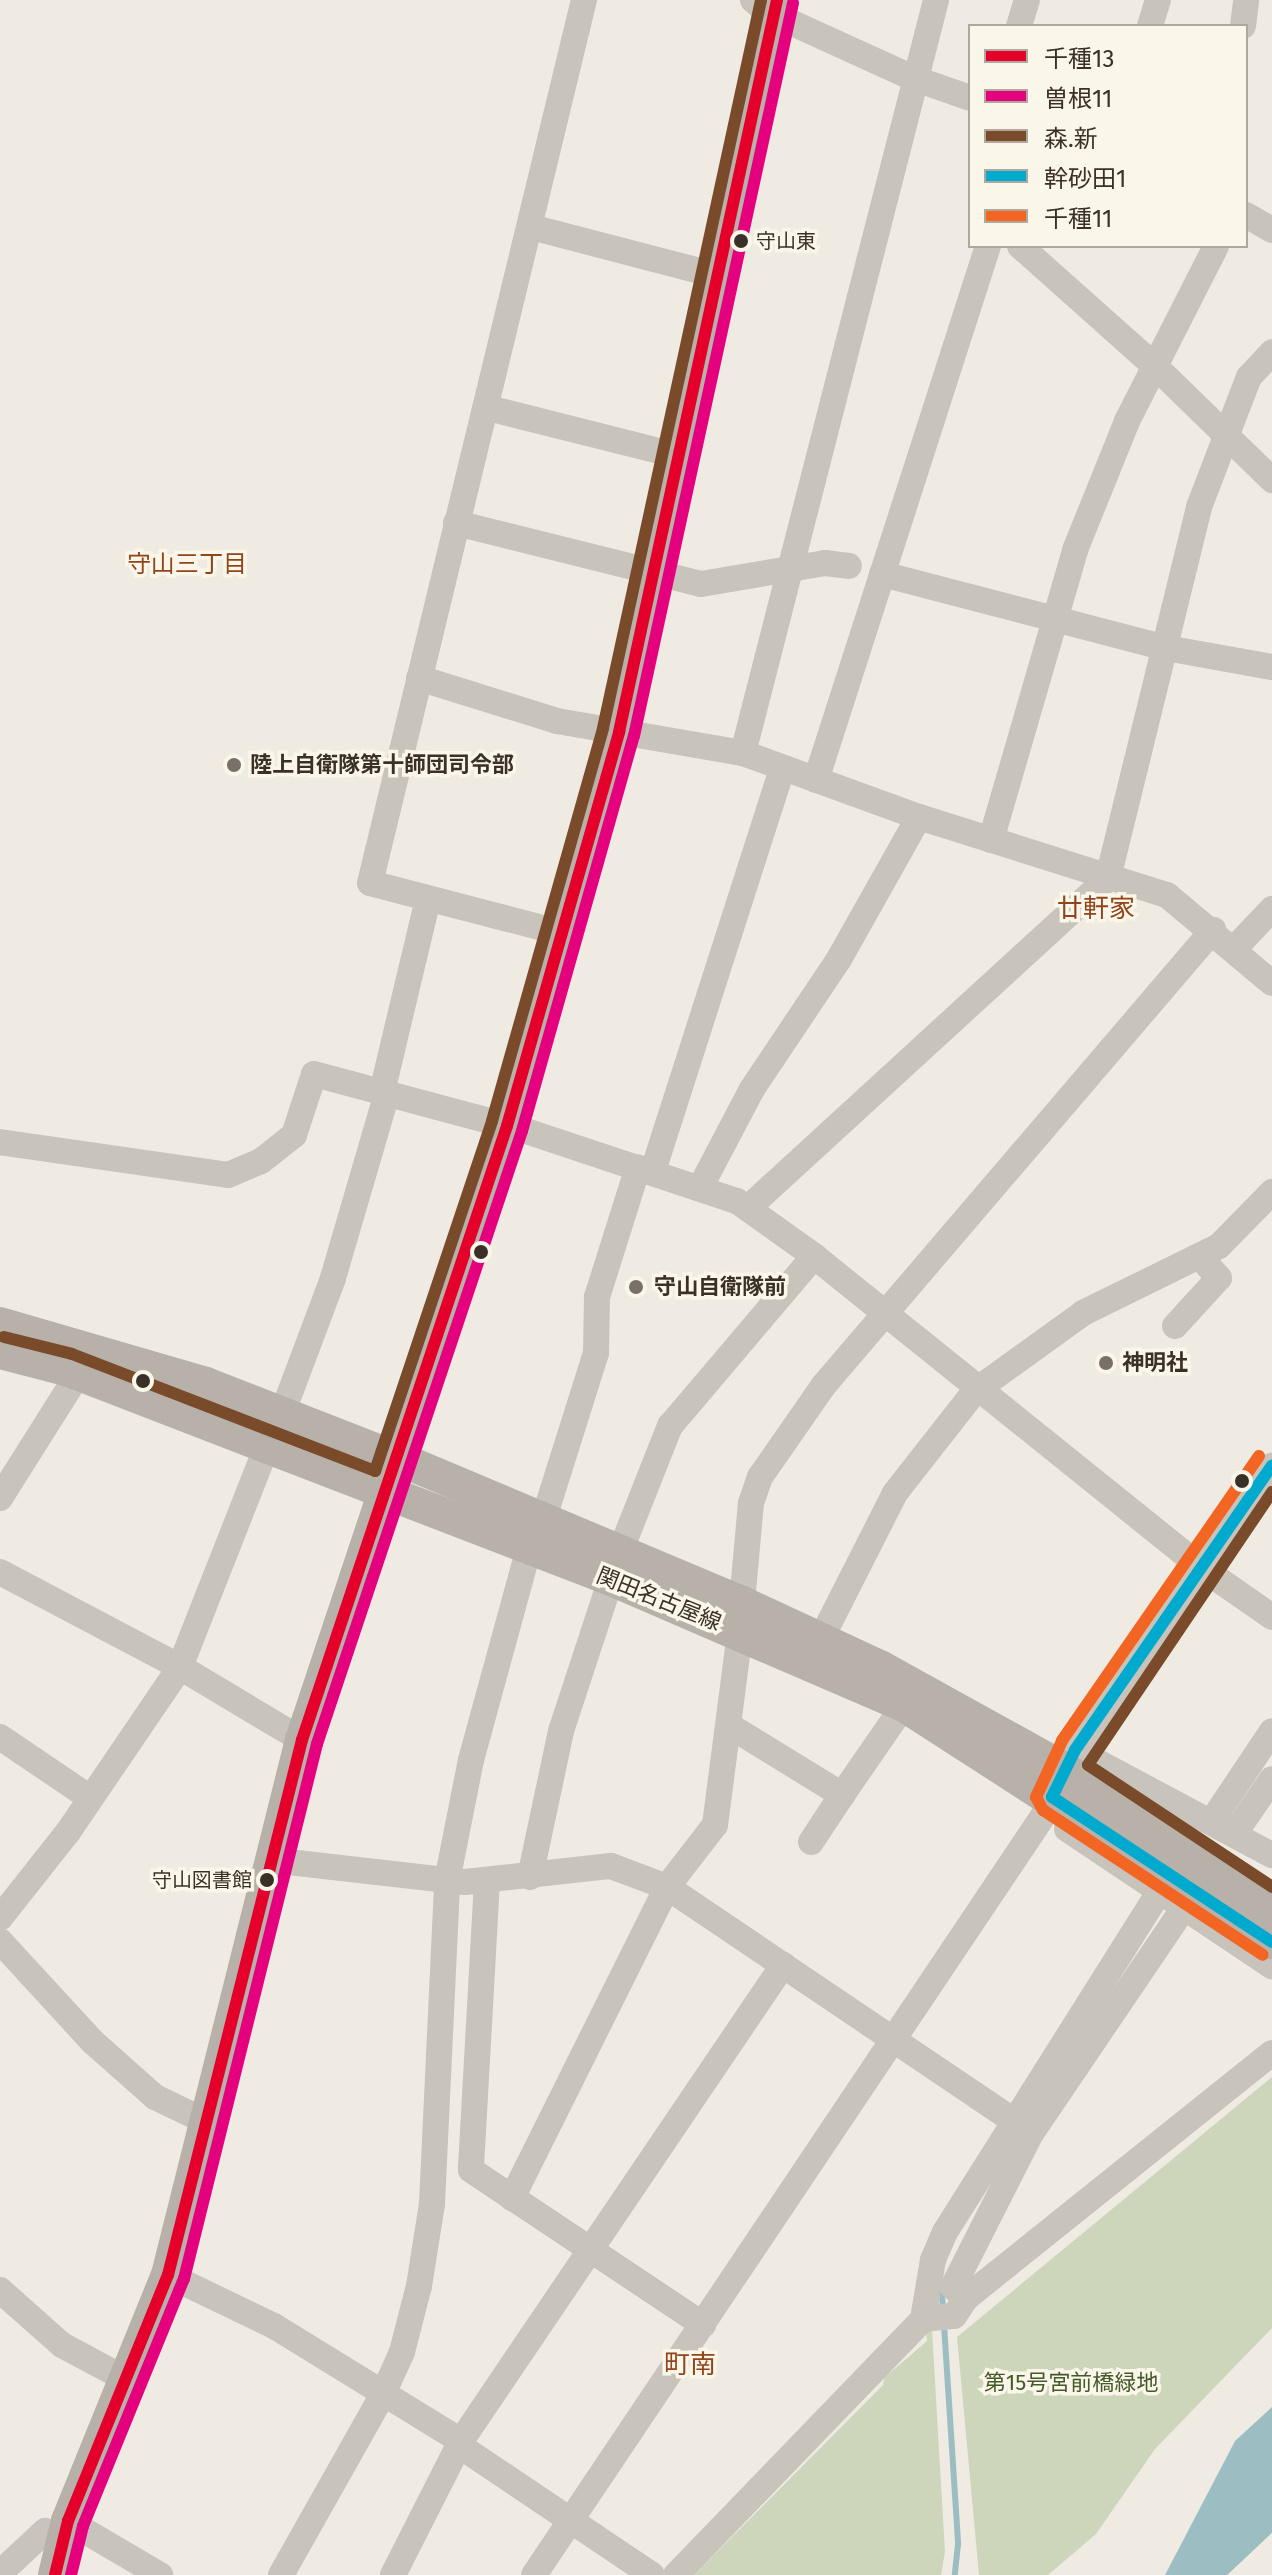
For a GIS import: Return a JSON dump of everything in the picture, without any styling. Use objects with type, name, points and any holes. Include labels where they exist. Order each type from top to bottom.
[{"type":"main road","points":[[55,2575],[56,2526],[129,2381],[168,2275],[302,1740],[507,1126],[619,732],[719,276],[768,5]]},
{"type":"main road","name":"関田名古屋線","points":[[0,1324],[206,1384],[397,1458],[536,1534]]},
{"type":"main road","name":"関田名古屋線","points":[[0,1352],[78,1374],[385,1492],[536,1534],[615,1566],[741,1618],[1059,1783]]},
{"type":"main road","name":"関田名古屋線","points":[[741,1618],[821,1639],[1059,1783],[1174,1888],[1272,1942]]},
{"type":"main road","name":"関田名古屋線","points":[[1174,1888],[1272,1906]]},
{"type":"street","points":[[562,933],[370,883],[456,523],[488,408],[584,0]]},
{"type":"street","points":[[743,753],[793,569],[913,78],[936,0]]},
{"type":"street","points":[[1020,24],[1027,0]]},
{"type":"street","points":[[1151,24],[1158,0]]},
{"type":"street","points":[[1243,24],[1246,0]]},
{"type":"street","points":[[768,5],[913,78],[968,97]]},
{"type":"street","points":[[1248,216],[1272,230]]},
{"type":"street","points":[[531,227],[719,276]]},
{"type":"street","points":[[816,780],[987,248]]},
{"type":"street","points":[[1022,248],[1157,368],[1272,480]]},
{"type":"street","points":[[991,840],[1075,550],[1127,421],[1157,368],[1215,248]]},
{"type":"street","points":[[749,1207],[1108,878],[1199,507],[1224,431],[1249,377],[1272,352]]},
{"type":"street","points":[[488,408],[679,456]]},
{"type":"street","points":[[456,523],[655,570],[701,584],[825,563],[849,566]]},
{"type":"street","points":[[882,574],[1166,648],[1272,667]]},
{"type":"street","points":[[419,678],[557,721],[743,753],[919,817],[1167,895],[1213,930],[1272,983]]},
{"type":"street","points":[[281,2575],[383,2394],[402,2352],[427,2242],[447,1881],[471,1760],[536,1534],[596,1353],[597,1297],[646,1169],[782,769]]},
{"type":"street","points":[[700,1188],[752,1089],[839,959],[919,817]]},
{"type":"street","points":[[282,1414],[333,1278],[384,1092],[428,899]]},
{"type":"street","points":[[1234,949],[1272,909]]},
{"type":"street","points":[[512,2198],[667,1887],[715,1825],[730,1726],[751,1503],[760,1477],[824,1385],[1213,930]]},
{"type":"street","points":[[0,1142],[228,1175],[261,1161],[294,1135],[314,1074],[507,1126],[700,1188],[749,1207],[814,1256],[975,1391],[1199,1566],[1272,1617]]},
{"type":"street","points":[[821,1639],[895,1493],[975,1391],[1083,1313],[1219,1246],[1272,1192]]},
{"type":"street","points":[[530,1877],[561,1731],[615,1566],[670,1426],[814,1256]]},
{"type":"street","points":[[1175,1326],[1219,1278],[1200,1257]]},
{"type":"street","points":[[0,1498],[78,1374]]},
{"type":"street","points":[[0,1918],[90,1798],[180,1667],[267,1446]]},
{"type":"street","points":[[534,2575],[893,2039],[1199,1566],[1272,1465]]},
{"type":"street","points":[[0,1572],[180,1667],[302,1740]]},
{"type":"street","points":[[811,1842],[904,1705]]},
{"type":"street","points":[[730,1726],[842,1795]]},
{"type":"street","points":[[1224,1827],[1272,1731]]},
{"type":"street","points":[[0,1737],[90,1798]]},
{"type":"street","points":[[1224,1827],[1272,1779]]},
{"type":"street","points":[[1059,1783],[1224,1827],[1272,1855]]},
{"type":"street","points":[[271,1860],[447,1881],[487,1881],[611,1866],[667,1887],[1013,2120]]},
{"type":"street","points":[[487,1881],[471,2170],[703,2325]]},
{"type":"street","points":[[1174,1888],[1272,1966]]},
{"type":"street","points":[[923,2319],[937,2248],[1013,2120],[1174,1888]]},
{"type":"street","points":[[960,2307],[953,2287],[1030,2135],[1174,1888]]},
{"type":"street","points":[[0,1941],[93,2042],[155,2097],[207,2122]]},
{"type":"street","points":[[393,2575],[460,2443],[783,1965]]},
{"type":"street","points":[[676,2575],[923,2319],[960,2307],[1272,2053]]},
{"type":"street","points":[[168,2275],[274,2326],[460,2443],[652,2575]]},
{"type":"street","points":[[3,2300],[62,2345],[129,2381]]},
{"type":"street","points":[[0,2573],[56,2526],[160,2575]]},
{"type":"green space","name":"第15号宮前橋緑地","points":[[1272,2077],[1272,2328],[1155,2449],[1096,2534],[1048,2575],[979,2575],[957,2337]]},
{"type":"green space","points":[[926,2329],[932,2329],[945,2552],[941,2575],[694,2575],[883,2385],[884,2378],[927,2341]]},
{"type":"water","points":[[1272,2407],[1272,2504],[1214,2575],[1165,2575],[1235,2441]]},
{"type":"waterway","points":[[941,2285],[943,2310]]},
{"type":"waterway","points":[[944,2325],[958,2544],[955,2575]]},
{"type":"waterway","points":[[1201,2575],[1272,2508]]},
{"type":"transit line","name":"森.新","points":[[4,1337],[72,1354],[375,1471],[492,1121],[603,728],[761,0]]},
{"type":"transit line","name":"千種13","points":[[55,2575],[68,2521],[168,2275],[302,1740],[507,1126],[619,732],[777,0]]},
{"type":"transit line","name":"曽根11","points":[[71,2575],[83,2526],[184,2279],[317,1744],[522,1131],[634,736],[793,3]]},
{"type":"transit line","name":"千種11","points":[[1259,1456],[1062,1741],[1036,1797],[1043,1810],[1263,1955]]},
{"type":"transit line","name":"幹砂田1","points":[[1052,1797],[1075,1750],[1272,1465]]},
{"type":"transit line","name":"森.新","points":[[1272,1492],[1088,1765],[1272,1887]]},
{"type":"transit line","name":"幹砂田1","points":[[1052,1797],[1272,1942]]},
{"type":"place","name":"守山東","points":[[741,241]]},
{"type":"place","name":"陸上自衛隊第十師団司令部","points":[[234,765]]},
{"type":"place","name":"守山自衛隊前","points":[[636,1287]]},
{"type":"place","name":"神明社","points":[[1106,1363]]},
{"type":"place","name":"守山図書館","points":[[267,1880]]},
{"type":"district","name":"守山三丁目","points":[[187,565]]},
{"type":"district","name":"廿軒家","points":[[1096,909]]},
{"type":"district","name":"町南","points":[[690,2365]]}]
